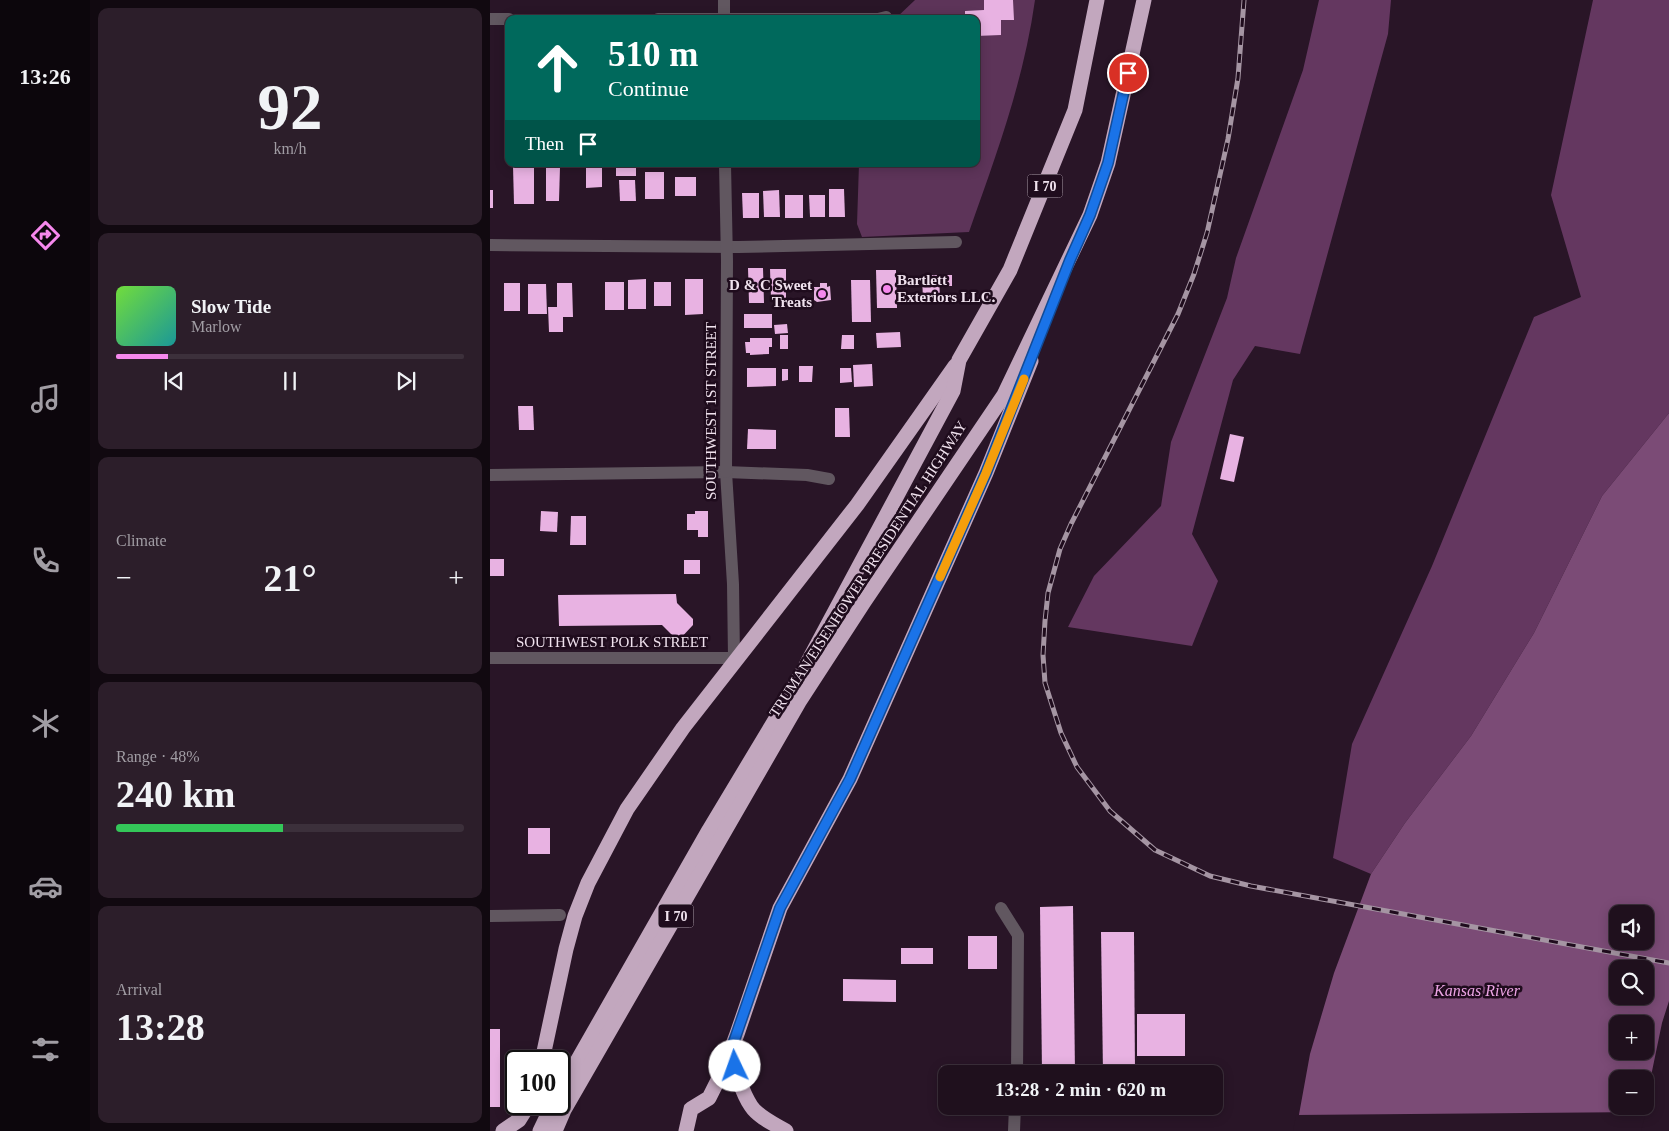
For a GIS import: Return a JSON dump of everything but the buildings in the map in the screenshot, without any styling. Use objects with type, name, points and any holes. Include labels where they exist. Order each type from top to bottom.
[{"type":"highway","name":"TRUMAN/EISENHOWER PRESIDENTIAL HIGHWAY","points":[[555,1131],[569,1102],[794,700],[953,391],[959,360],[1010,270],[1075,110],[1097,0]]},
{"type":"highway","name":"TRUMAN/EISENHOWER PRESIDENTIAL HIGHWAY","points":[[570,1075],[709,830],[794,700],[864,602],[1004,395],[1090,215],[1108,163],[1144,0]]},
{"type":"highway","points":[[686,1131],[691,1109],[709,1098],[731,1050],[780,908],[850,779],[986,473],[1070,260]]},
{"type":"highway","points":[[544,1050],[575,916],[588,883],[627,809],[683,728],[858,505],[959,360]]},
{"type":"highway","points":[[731,1050],[740,1082],[751,1107],[768,1121],[786,1131]]},
{"type":"highway","points":[[503,1131],[519,1120],[522,1115]]},
{"type":"highway","points":[[540,1131],[548,1115]]},
{"type":"street","points":[[724,0],[724,15]]},
{"type":"street","points":[[490,19],[505,19]]},
{"type":"street","name":"SOUTHWEST 1ST STREET","points":[[725,167],[727,246],[726,472],[733,584],[734,658]]},
{"type":"street","points":[[490,246],[738,247],[956,242]]},
{"type":"street","points":[[490,475],[726,472],[807,475],[829,479]]},
{"type":"street","name":"SOUTHWEST POLK STREET","points":[[490,658],[734,658]]},
{"type":"street","points":[[1000,908],[1018,935],[1017,1065]]},
{"type":"street","points":[[490,916],[560,914]]},
{"type":"street","points":[[1014,1131],[1015,1115]]},
{"type":"shaded area","points":[[915,0],[1035,0],[1024,59],[1008,118],[969,232],[862,237],[857,224],[859,167],[980,167],[980,15],[899,15]]},
{"type":"shaded area","points":[[1319,0],[1391,0],[1388,34],[1300,354],[1255,346],[1233,380],[1192,534],[1218,581],[1192,646],[1068,627],[1094,576],[1161,506],[1171,442],[1227,298],[1236,258],[1303,70]]},
{"type":"shaded area","points":[[1593,0],[1669,0],[1669,413],[1602,496],[1534,633],[1471,736],[1405,823],[1371,874],[1333,858],[1352,744],[1432,566],[1534,317],[1581,297],[1551,195]]},
{"type":"water","name":"Kansas River","points":[[1669,413],[1669,1001],[1662,1023],[1652,1070],[1609,1070],[1609,1115],[1642,1115],[1638,1131],[1296,1131],[1310,1054],[1334,973],[1371,874],[1405,823],[1471,736],[1534,633],[1602,496]]},
{"type":"pier","points":[[1609,1112],[1609,1115],[1645,1115],[1641,1131],[1293,1131],[1296,1115]]},
{"type":"railway","points":[[1244,0],[1238,78],[1228,139],[1207,233],[1194,274],[1178,314],[1071,524],[1060,549],[1048,593],[1043,655],[1045,683],[1061,733],[1077,767],[1110,811],[1155,850],[1210,876],[1251,886],[1669,963]]},
{"type":"slow traffic","points":[[940,577],[986,473],[1024,379]]},
{"type":"place","name":"Bartlett Exteriors LLC.","points":[[887,289]]},
{"type":"place","name":"D & C Sweet Treats","points":[[822,294]]},
{"type":"route","points":[[735,1066],[731,1050],[780,908],[850,779],[986,473],[1070,260],[1090,215],[1108,163],[1128,73]]}]
